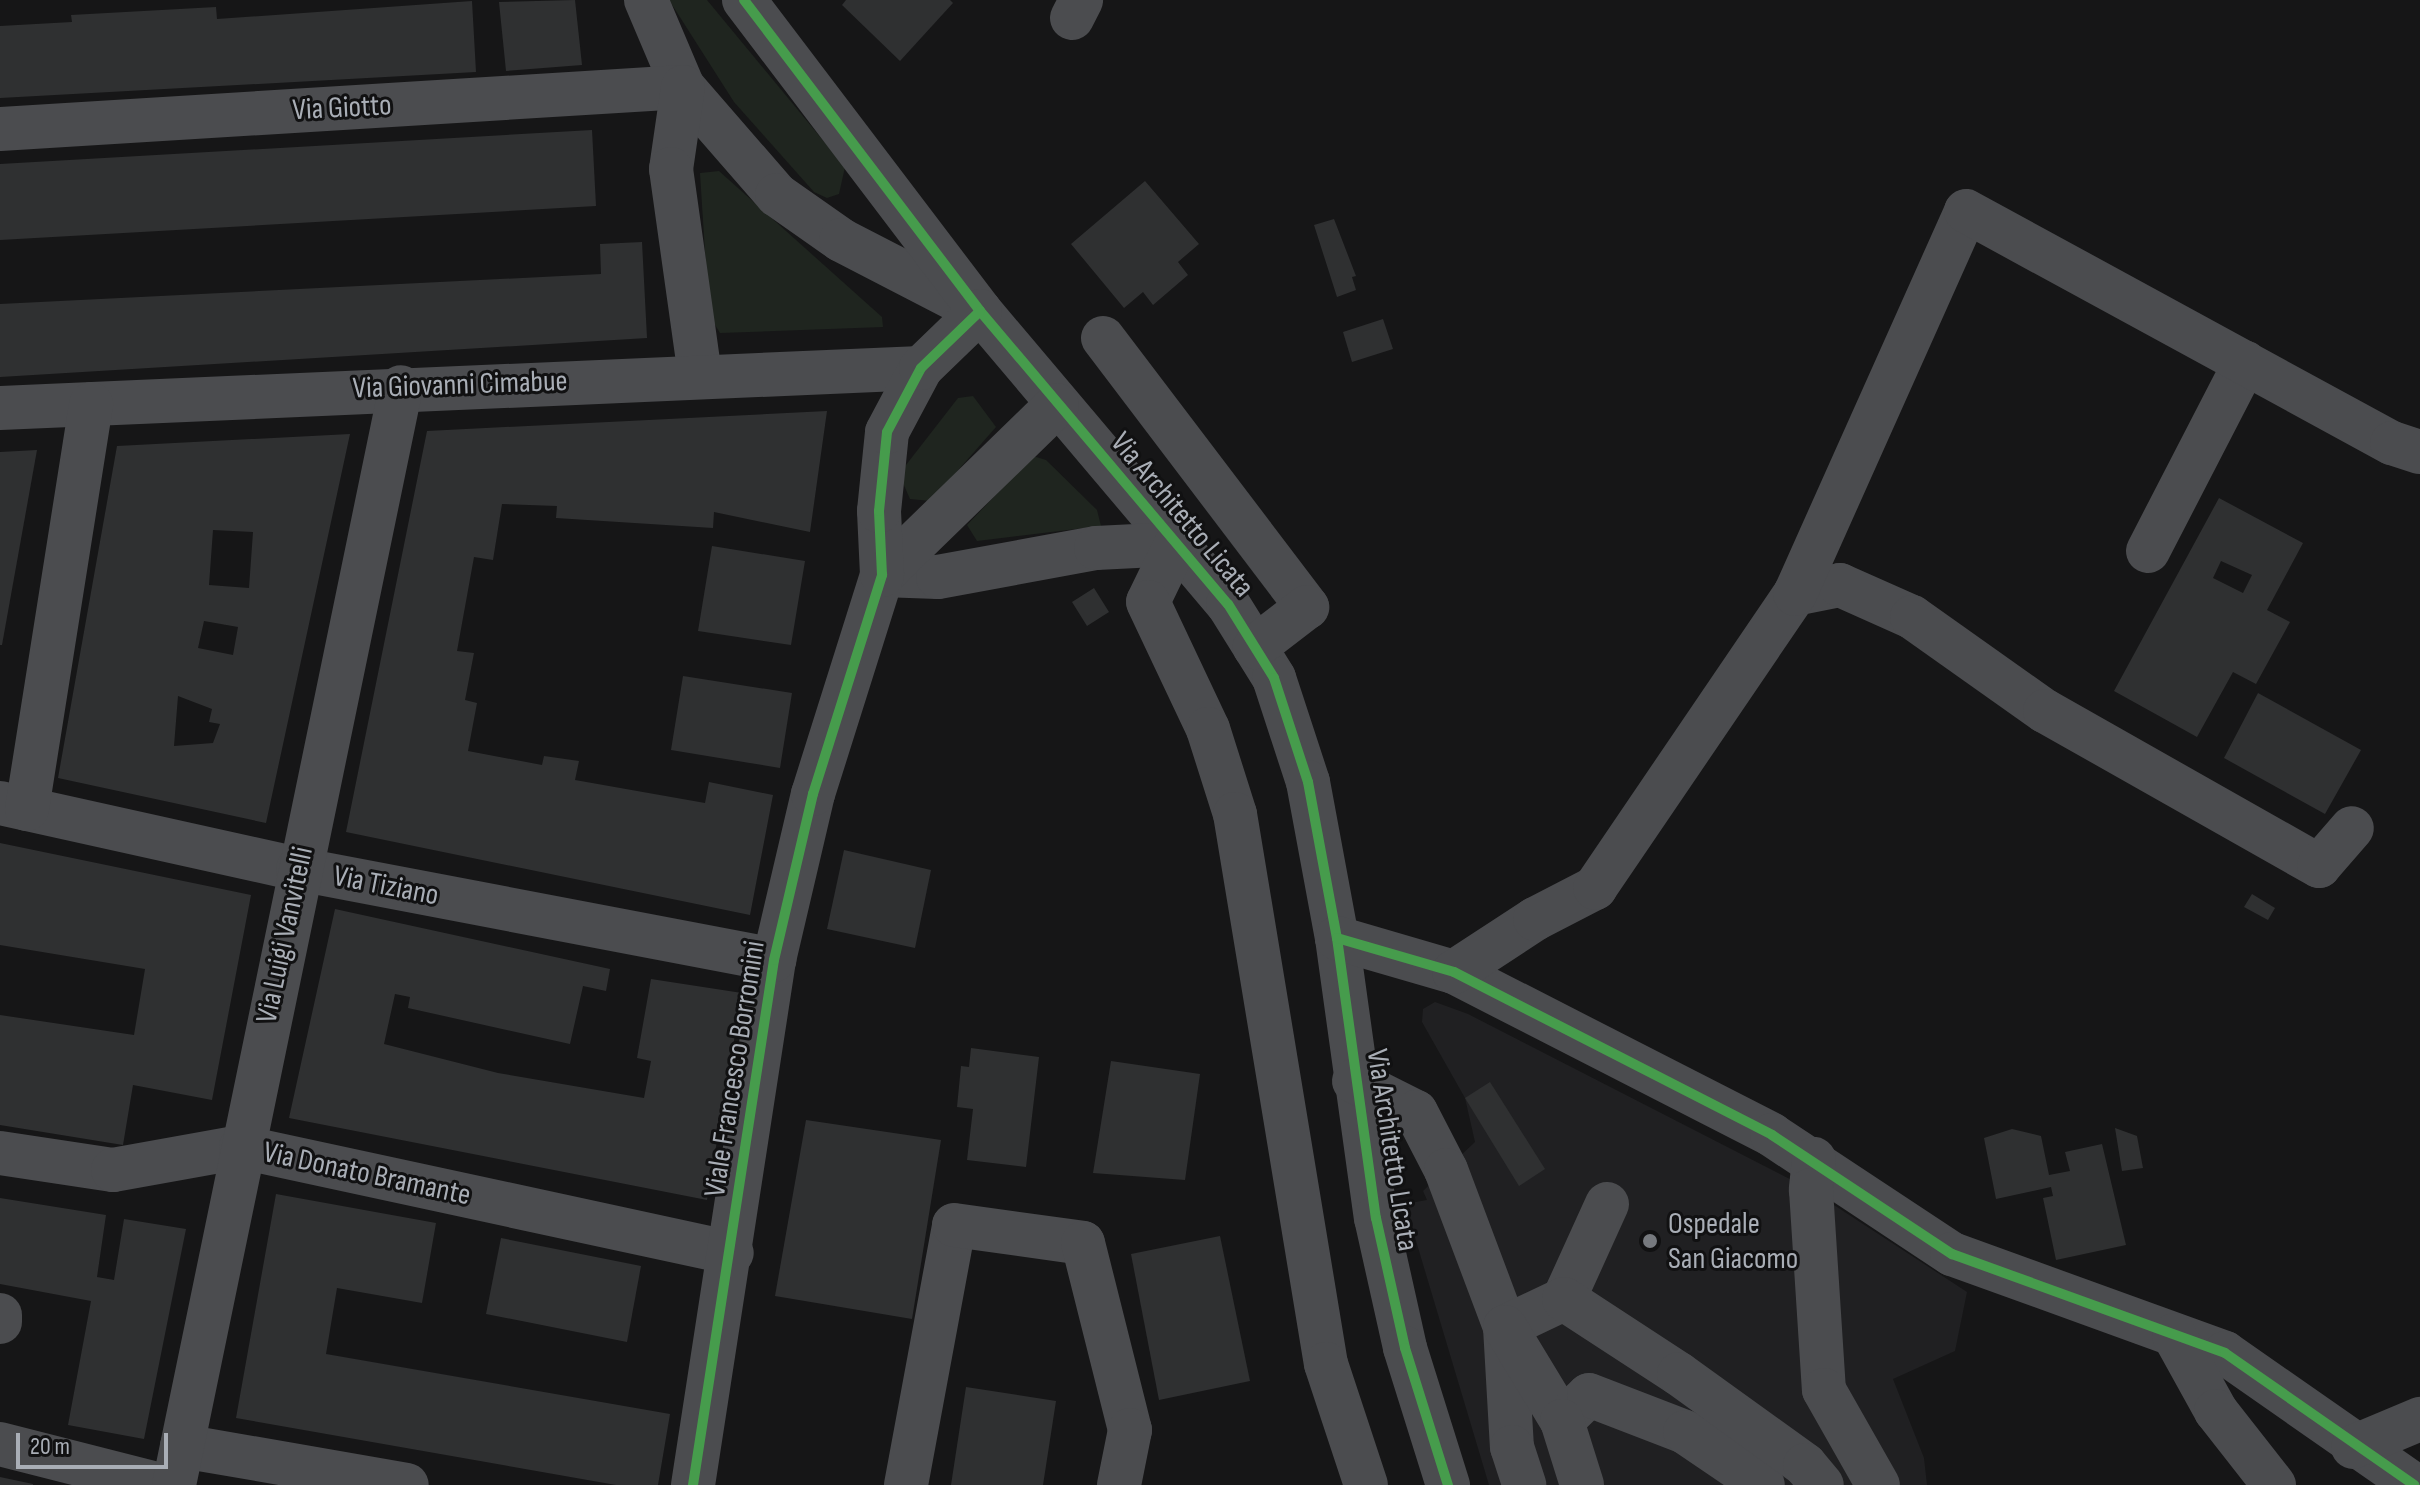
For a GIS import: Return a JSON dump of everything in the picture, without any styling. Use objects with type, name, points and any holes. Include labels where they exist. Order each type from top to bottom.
[{"type":"street","points":[[646,0],[683,87],[777,195],[841,240],[980,311],[921,368],[887,432],[879,511],[882,575]]},
{"type":"street","name":"Via Architetto Licata","points":[[744,0],[980,311],[1228,604],[1274,678],[1308,782],[1337,938],[1354,1081],[1376,1218],[1405,1348],[1448,1485]]},
{"type":"street","points":[[683,87],[671,169],[700,375]]},
{"type":"street","name":"Via Giotto","points":[[0,129],[683,87]]},
{"type":"street","points":[[1454,972],[1535,919],[1595,888],[1795,594],[1966,211],[2392,443],[2420,452]]},
{"type":"street","points":[[1103,338],[1307,607],[1255,647]]},
{"type":"street","points":[[2148,551],[2245,363]]},
{"type":"street","name":"Via Giovanni Cimabue","points":[[0,408],[401,387],[921,368]]},
{"type":"street","name":"Via Luigi Vanvitelli","points":[[178,1466],[298,869],[401,387]]},
{"type":"street","points":[[13,806],[91,404]]},
{"type":"street","points":[[882,575],[1057,405]]},
{"type":"street","points":[[882,575],[938,577],[1081,550],[1176,544],[1148,602],[1208,729],[1235,814],[1326,1364],[1366,1485]]},
{"type":"street","name":"Viale Francesco Borromini","points":[[693,1485],[732,1253],[774,960],[813,794],[882,575]]},
{"type":"street","points":[[1795,594],[1840,585],[1912,617],[2045,711],[2319,866],[2352,828]]},
{"type":"street","name":"Via Tiziano","points":[[13,806],[298,869],[774,960]]},
{"type":"street","points":[[1337,938],[1454,972],[1814,1159],[1952,1254],[2225,1353],[2353,1447],[2414,1485]]},
{"type":"street","points":[[1354,1081],[1416,1112],[1446,1170],[1505,1327],[1562,1421],[1582,1485]]},
{"type":"street","name":"Via Donato Bramante","points":[[0,1153],[113,1170],[241,1147],[732,1253]]},
{"type":"street","points":[[1814,1159],[1811,1190],[1824,1390],[1878,1485]]},
{"type":"street","points":[[1505,1327],[1564,1299],[1607,1204]]},
{"type":"street","points":[[906,1485],[954,1225],[1083,1243],[1130,1430],[1119,1485]]},
{"type":"street","points":[[1564,1299],[1679,1374],[1805,1465],[1822,1485]]},
{"type":"street","points":[[0,1315],[0,1322]]},
{"type":"street","points":[[1505,1327],[1512,1447],[1524,1485]]},
{"type":"street","points":[[2174,1335],[2216,1411],[2274,1485]]},
{"type":"street","points":[[1562,1421],[1589,1395],[1685,1432],[1763,1485]]},
{"type":"street","points":[[2353,1447],[2420,1419]]},
{"type":"street","points":[[0,1444],[161,1485]]},
{"type":"street","points":[[178,1466],[407,1485]]},
{"type":"shaded area","points":[[669,0],[707,0],[845,167],[839,194],[827,198],[814,192],[734,102]]},
{"type":"shaded area","points":[[719,171],[882,317],[883,327],[720,333],[709,315],[700,173]]},
{"type":"shaded area","points":[[973,396],[996,427],[931,501],[910,499],[899,474],[958,398]]},
{"type":"shaded area","points":[[1033,456],[1046,460],[1097,510],[1101,526],[977,541],[967,525]]},
{"type":"shaded area","name":"Ospedale San Giacomo","points":[[1435,1002],[1468,1014],[1811,1190],[1967,1292],[1955,1351],[1893,1379],[1924,1458],[1927,1485],[1489,1485],[1405,1204],[1427,1200],[1423,1191],[1475,1142],[1465,1098],[1422,1022],[1423,1009]]},
{"type":"building","points":[[575,0],[582,65],[506,71],[499,2]]},
{"type":"building","points":[[846,0],[950,0],[953,3],[900,61],[842,5]]},
{"type":"building","points":[[472,1],[476,72],[0,98],[0,26],[72,22],[71,15],[216,7],[217,19]]},
{"type":"building","points":[[592,130],[596,206],[0,240],[0,164]]},
{"type":"building","points":[[1145,181],[1199,244],[1178,262],[1188,275],[1153,305],[1143,292],[1124,308],[1071,244]]},
{"type":"building","points":[[1334,219],[1356,276],[1352,277],[1356,290],[1337,297],[1314,225]]},
{"type":"building","points":[[642,242],[647,338],[0,377],[0,304],[601,274],[600,244]]},
{"type":"building","points":[[1383,319],[1393,349],[1352,362],[1343,332]]},
{"type":"building","points":[[827,411],[810,532],[714,512],[713,528],[556,518],[557,506],[502,504],[493,560],[474,557],[457,651],[474,653],[465,700],[477,703],[468,751],[542,765],[544,756],[579,761],[575,780],[705,803],[709,782],[773,795],[750,915],[346,832],[427,431]]},
{"type":"building","points":[[350,434],[266,823],[58,778],[117,446]],"holes":[[[213,530],[253,532],[249,588],[209,585]],[[204,621],[238,627],[233,655],[198,648]],[[178,696],[212,709],[209,722],[220,724],[213,743],[174,746]]]},
{"type":"building","points":[[37,450],[2,645],[0,645],[0,452]]},
{"type":"building","points":[[2219,498],[2303,543],[2267,610],[2290,622],[2256,684],[2233,672],[2197,737],[2114,691]],"holes":[[[2221,561],[2252,575],[2243,593],[2213,578]]]},
{"type":"building","points":[[712,546],[805,561],[791,645],[698,631]]},
{"type":"building","points":[[1094,588],[1109,612],[1087,626],[1072,602]]},
{"type":"building","points":[[683,676],[792,693],[780,768],[671,750]]},
{"type":"building","points":[[2258,693],[2361,750],[2325,814],[2224,758]]},
{"type":"building","points":[[0,843],[251,895],[212,1100],[133,1085],[123,1145],[0,1125],[0,1015],[134,1035],[145,969],[0,945]]},
{"type":"building","points":[[844,850],[931,870],[915,948],[827,929]]},
{"type":"building","points":[[2252,894],[2275,908],[2268,920],[2244,907]]},
{"type":"building","points":[[335,909],[610,969],[606,991],[583,986],[570,1044],[408,1008],[410,997],[395,994],[384,1044],[498,1073],[644,1098],[651,1061],[637,1058],[651,979],[742,993],[707,1200],[289,1118]]},
{"type":"building","points":[[971,1048],[1039,1057],[1026,1167],[967,1160],[973,1109],[957,1107],[961,1066],[969,1067]]},
{"type":"building","points":[[1111,1061],[1200,1074],[1185,1180],[1093,1173]]},
{"type":"building","points":[[1490,1082],[1545,1169],[1519,1186],[1465,1098]]},
{"type":"building","points":[[806,1120],[941,1140],[912,1319],[775,1296]]},
{"type":"building","points":[[2115,1128],[2137,1136],[2143,1168],[2122,1171]]},
{"type":"building","points":[[2012,1129],[2041,1136],[2049,1175],[2070,1171],[2065,1152],[2102,1144],[2126,1245],[2056,1260],[2043,1198],[2053,1196],[2051,1187],[1996,1199],[1984,1138]]},
{"type":"building","points":[[276,1194],[436,1223],[422,1303],[337,1288],[326,1354],[670,1414],[658,1485],[616,1485],[236,1418]]},
{"type":"building","points":[[0,1198],[106,1215],[97,1277],[114,1280],[124,1219],[186,1229],[144,1439],[68,1425],[91,1301],[0,1284]]},
{"type":"building","points":[[1220,1236],[1250,1381],[1159,1400],[1131,1254]]},
{"type":"building","points":[[501,1238],[641,1266],[627,1342],[486,1314]]},
{"type":"building","points":[[966,1387],[1056,1401],[1043,1485],[951,1485]]},
{"type":"building","points":[[0,1477],[33,1484],[33,1485],[0,1485]]},
{"type":"cycle path","points":[[744,0],[980,311],[1228,604],[1274,678],[1308,782],[1337,938],[1376,1218],[1405,1348],[1448,1485]]},
{"type":"cycle path","points":[[693,1485],[774,960],[813,794],[882,575],[879,511],[887,432],[921,368],[980,311]]},
{"type":"cycle path","points":[[1337,938],[1454,972],[1772,1135],[1952,1254],[2225,1353],[2414,1485]]},
{"type":"place","name":"Ospedale San Giacomo","points":[[1650,1241]]}]
